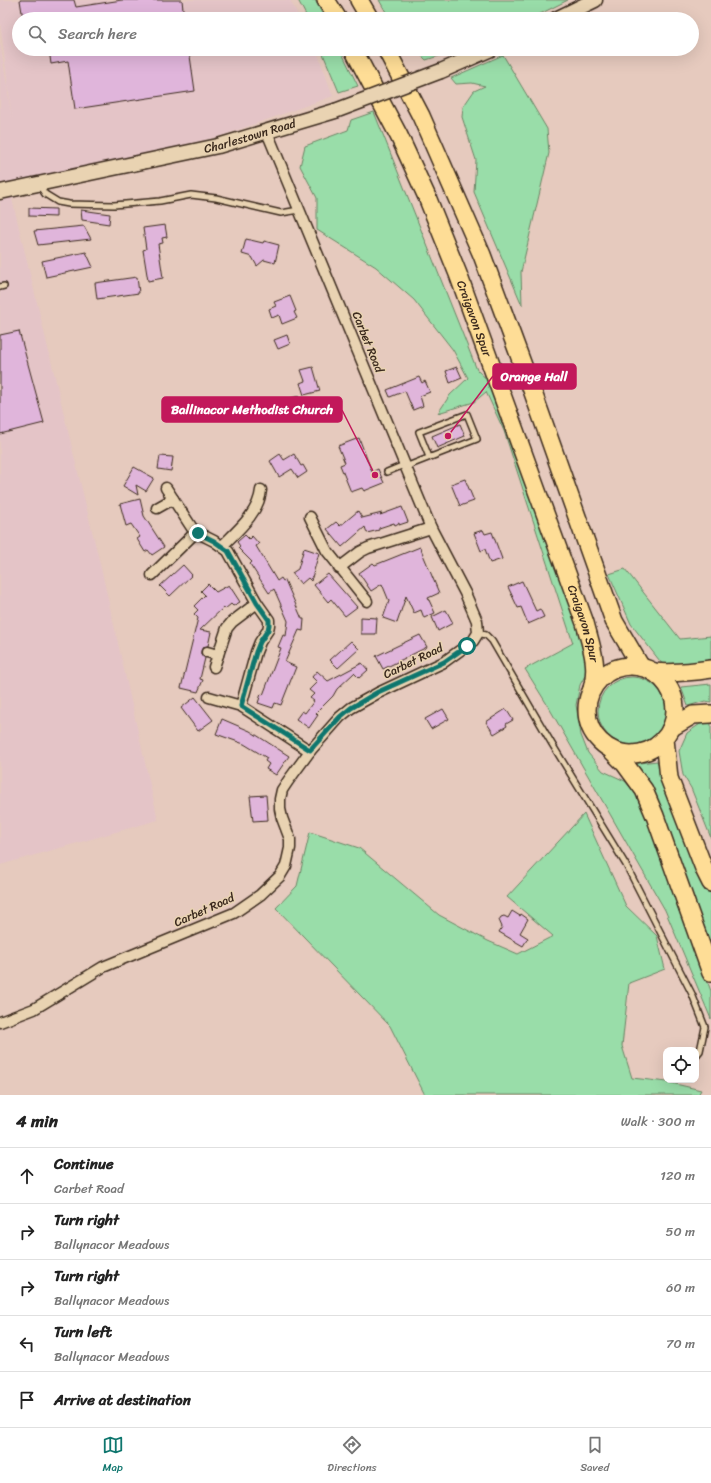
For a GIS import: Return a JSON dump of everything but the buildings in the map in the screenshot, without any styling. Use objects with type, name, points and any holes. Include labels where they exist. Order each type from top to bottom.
[{"type":"highway","points":[[326,0],[334,12]]},
{"type":"highway","points":[[359,0],[366,12]]},
{"type":"highway","name":"Craigavon Spur","points":[[358,56],[399,136],[427,197],[461,282],[585,623],[593,652],[596,674],[592,689]]},
{"type":"highway","points":[[390,56],[421,116],[482,255],[531,387],[614,621],[647,670],[662,679],[671,692],[675,709],[668,733],[670,778],[711,883]]},
{"type":"highway","points":[[711,669],[670,674],[628,666],[612,670],[601,678],[592,689],[588,700],[586,713],[588,723],[596,738],[625,764],[644,790],[655,816],[711,973]]},
{"type":"highway","points":[[612,751],[622,754],[641,753],[656,746],[668,733],[693,715],[711,714]]},
{"type":"main road","points":[[570,12],[595,0]]},
{"type":"main road","name":"Charlestown Road","points":[[0,192],[39,185],[218,146],[267,132],[336,111],[440,71],[474,56]]},
{"type":"street","name":"Carbet Road","points":[[0,1022],[34,1009],[103,966],[234,913],[260,896],[280,876],[286,866],[290,848],[290,839],[280,808],[282,790],[310,750],[340,717],[351,708],[378,692],[444,662],[473,641],[478,633],[477,621],[431,528],[267,132]]},
{"type":"street","points":[[166,488],[192,528],[196,532],[222,546],[228,551],[257,603],[269,620],[269,625],[256,652],[241,706]]},
{"type":"street","points":[[222,546],[246,520],[259,500],[261,490]]},
{"type":"street","points":[[157,508],[173,499]]},
{"type":"street","points":[[310,518],[327,551],[339,568],[367,601]]},
{"type":"street","points":[[339,568],[360,552],[368,548],[431,528]]},
{"type":"street","points":[[152,575],[196,532]]},
{"type":"street","points":[[214,667],[227,628],[232,622],[257,603]]},
{"type":"street","points":[[207,652],[218,655]]},
{"type":"street","points":[[209,697],[241,706],[310,750]]},
{"type":"lane","points":[[39,185],[45,194],[58,202],[69,204],[121,204],[160,201],[191,195],[216,198],[281,213],[299,210]]},
{"type":"lane","points":[[387,472],[429,458],[477,439],[467,414],[420,432],[429,458]]},
{"type":"lane","points":[[478,633],[486,635],[492,641],[552,744],[626,865],[692,994],[705,1027],[699,1052]]},
{"type":"shaded area","points":[[0,0],[290,0],[296,12],[12,12],[12,56],[319,56],[333,96],[221,136],[24,183],[26,193],[12,199],[101,568],[158,820],[0,865],[0,42],[12,118],[0,21]]},
{"type":"green space","points":[[298,0],[315,0],[321,12],[304,12]]},
{"type":"green space","points":[[379,0],[568,0],[544,12],[386,12]]},
{"type":"green space","points":[[324,56],[343,56],[358,86],[339,92]]},
{"type":"green space","points":[[422,56],[439,56],[426,60]]},
{"type":"green space","points":[[504,56],[547,129],[549,153],[521,272],[522,305],[474,192],[476,160],[462,117],[463,107],[474,91],[485,86],[472,83],[456,84],[451,78]]},
{"type":"green space","points":[[374,112],[477,370],[494,386],[567,594],[589,668],[580,685],[576,705],[581,735],[588,753],[603,771],[625,781],[638,796],[711,991],[711,1019],[665,910],[548,706],[525,669],[573,643],[504,431],[486,392],[474,402],[438,413],[450,395],[468,378],[453,350],[414,300],[376,267],[317,230],[317,198],[300,166],[305,146],[348,130],[351,120]]},
{"type":"green space","points":[[625,569],[680,639],[711,636],[711,662],[663,665],[631,624],[609,574]]},
{"type":"green space","points":[[632,677],[645,680],[656,687],[663,698],[666,711],[663,724],[656,735],[645,742],[632,745],[619,742],[608,735],[601,724],[598,711],[601,698],[608,687],[619,680]]},
{"type":"green space","points":[[711,684],[711,702],[705,701],[688,706],[681,687]]},
{"type":"green space","points":[[703,722],[711,723],[711,838],[691,788],[683,775],[679,751],[687,733]]},
{"type":"green space","points":[[657,761],[711,891],[711,951],[681,872],[652,787],[631,764]]},
{"type":"green space","points":[[584,814],[626,906],[657,936],[665,969],[629,983],[622,1046],[632,1078],[663,1082],[663,1083],[671,1083],[701,1090],[698,1095],[425,1095],[390,1026],[276,908],[297,886],[310,832],[359,848],[439,915],[488,941],[518,954],[553,936],[507,897]]},
{"type":"place","name":"Orange Hall","points":[[448,436]]},
{"type":"place","name":"Ballinacor Methodist Church","points":[[375,475]]},
{"type":"route","points":[[198,533],[214,541],[228,551],[257,603],[269,620],[268,630],[260,642],[256,652],[241,706],[310,750],[340,717],[351,708],[378,692],[444,662],[467,646]]}]
